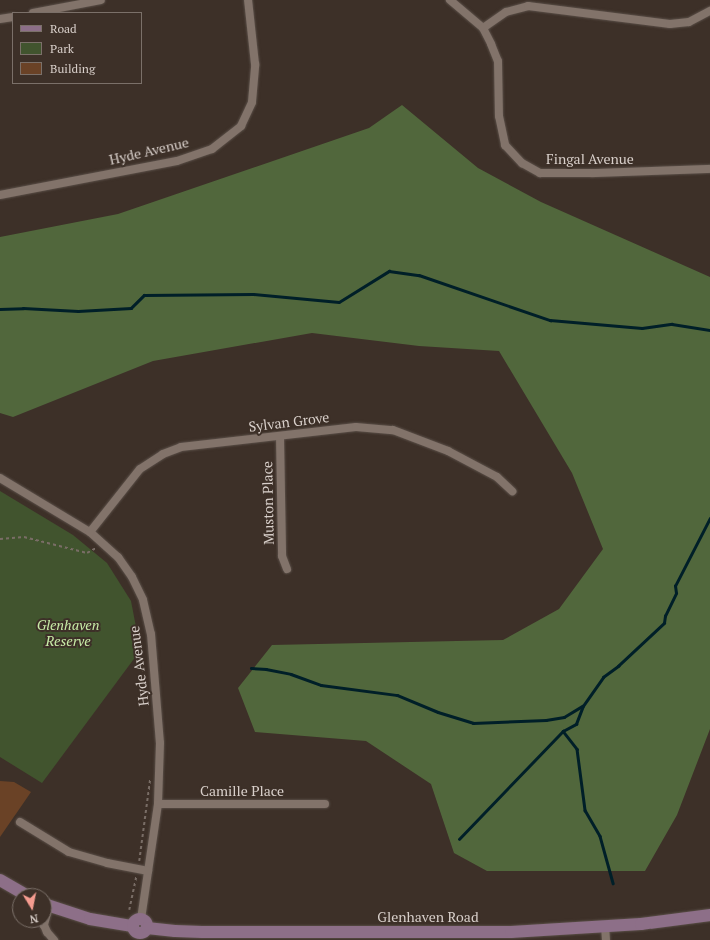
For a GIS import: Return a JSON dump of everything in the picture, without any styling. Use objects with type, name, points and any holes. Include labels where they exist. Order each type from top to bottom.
[{"type":"main road","points":[[0,880],[14,888]]},
{"type":"main road","name":"Glenhaven Road","points":[[52,907],[90,919],[140,924],[175,931],[318,933],[511,932],[641,924],[710,915]]},
{"type":"street","points":[[38,12],[101,0]]},
{"type":"street","name":"Hyde Avenue","points":[[0,195],[177,161],[212,149],[241,126],[252,102],[255,64],[248,0]]},
{"type":"street","points":[[450,0],[483,28],[506,12],[528,6],[670,24],[689,22],[710,11]]},
{"type":"street","points":[[0,19],[12,17]]},
{"type":"street","name":"Fingal Avenue","points":[[483,28],[498,61],[499,116],[505,145],[522,163],[540,173],[593,173],[710,169]]},
{"type":"street","name":"Sylvan Grove","points":[[90,532],[140,469],[163,454],[181,447],[356,427],[393,430],[448,451],[497,477],[512,491]]},
{"type":"street","name":"Muston Place","points":[[280,436],[282,556],[287,568]]},
{"type":"street","name":"Hyde Avenue","points":[[0,478],[90,532],[118,557],[132,577],[143,600],[150,634],[160,743],[158,804],[140,924]]},
{"type":"street","name":"Camille Place","points":[[158,804],[325,804]]},
{"type":"street","points":[[20,822],[69,852],[107,864],[148,872]]},
{"type":"street","points":[[604,926],[606,940]]},
{"type":"street","points":[[45,928],[54,940]]},
{"type":"path","points":[[0,539],[24,537],[88,553],[103,544]]},
{"type":"path","points":[[143,659],[142,665],[144,669],[148,705]]},
{"type":"path","points":[[129,910],[137,869],[150,779]]},
{"type":"green space","points":[[402,105],[478,168],[541,202],[710,277],[710,729],[677,815],[645,871],[487,871],[454,853],[431,784],[366,741],[255,732],[238,688],[272,645],[503,640],[559,609],[603,549],[572,473],[499,351],[419,346],[312,333],[153,361],[13,417],[0,413],[0,237],[118,214],[369,128]]},
{"type":"green space","name":"Glenhaven Reserve","points":[[0,491],[73,535],[107,563],[131,601],[136,627],[139,652],[42,783],[0,757]]},
{"type":"building","points":[[0,781],[14,782],[31,792],[0,837]]},
{"type":"waterway","points":[[0,309],[23,308],[78,311],[131,308],[144,295],[253,294],[339,302],[389,271],[419,275],[550,320],[642,328],[672,324],[710,330]]},
{"type":"waterway","points":[[459,839],[563,731],[576,724],[583,706],[603,677],[618,666],[664,623],[665,616],[676,593],[675,586],[710,518]]},
{"type":"waterway","points":[[251,668],[266,669],[291,674],[321,685],[397,695],[438,712],[473,723],[546,720],[564,717],[582,706]]},
{"type":"waterway","points":[[563,731],[577,749],[585,810],[600,836],[613,883]]}]
